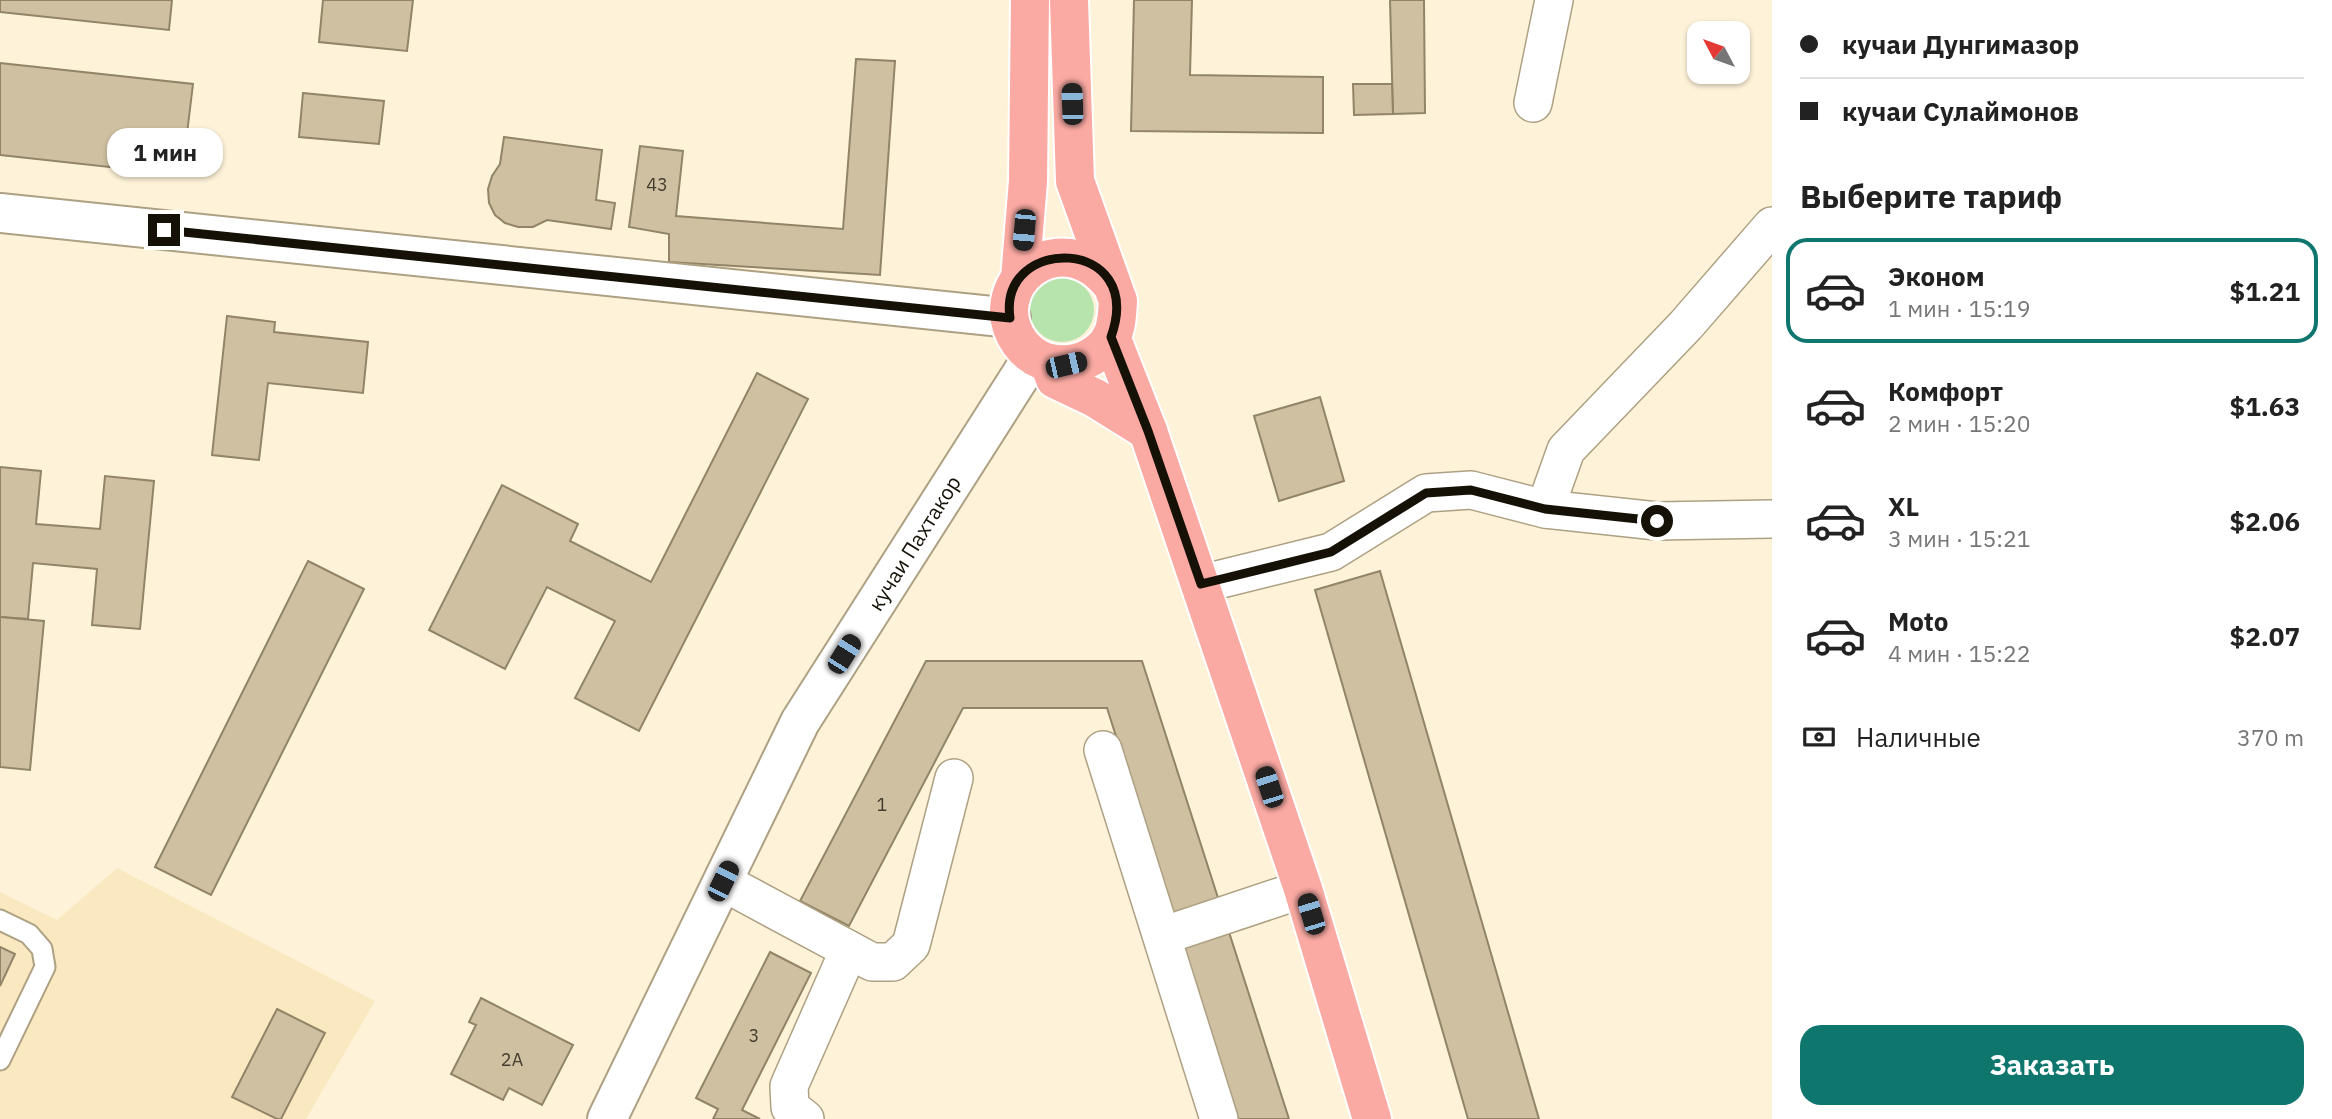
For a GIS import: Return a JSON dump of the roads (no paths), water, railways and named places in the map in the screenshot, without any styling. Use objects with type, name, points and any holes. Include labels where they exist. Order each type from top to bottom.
[{"type":"main road","points":[[1020,279],[1028,181],[1030,0]]},
{"type":"main road","points":[[1041,359],[1066,365],[1084,361],[1099,351],[1111,337],[1117,320],[1118,301],[1075,181],[1069,0]]},
{"type":"main road","points":[[0,213],[1010,318]]},
{"type":"main road","points":[[1111,284],[1100,270],[1084,260],[1066,256],[1048,259],[1032,267],[1020,279],[1012,295],[1012,328],[1021,344],[1041,359],[1055,379],[1095,398],[1148,431]]},
{"type":"main road","points":[[1111,337],[1148,431],[1201,584],[1303,889],[1373,1119]]},
{"type":"main road","name":"кучаи Пахтакор","points":[[607,1119],[800,722],[1041,359]]},
{"type":"street","points":[[1533,103],[1553,0]]},
{"type":"street","points":[[1545,509],[1566,450],[1686,325],[1772,226]]},
{"type":"street","points":[[1201,584],[1331,552],[1426,493],[1471,490],[1545,509],[1657,521],[1772,519]]},
{"type":"street","points":[[1103,750],[1219,1119]]},
{"type":"street","points":[[723,881],[872,962],[893,962],[911,945],[954,778]]},
{"type":"street","points":[[1162,936],[1303,889]]},
{"type":"street","points":[[806,1119],[790,1107],[789,1086],[849,950]]},
{"type":"lane","points":[[0,920],[29,934],[42,949],[45,967],[0,1060]]}]
